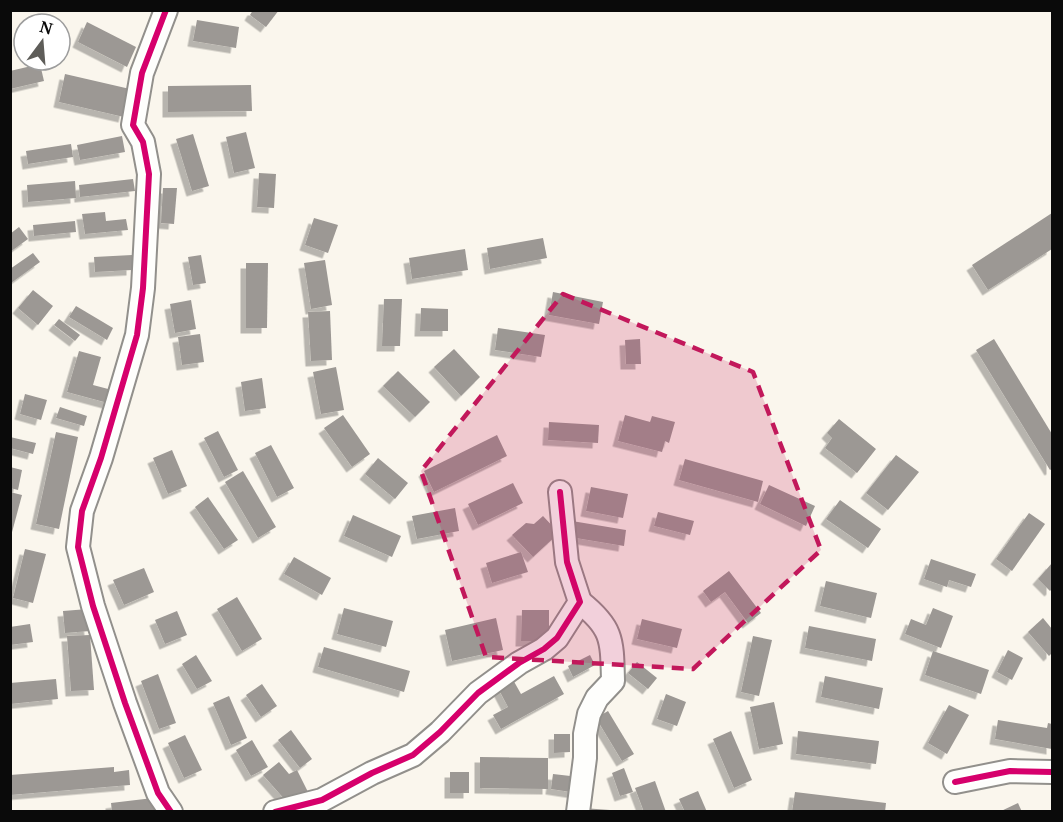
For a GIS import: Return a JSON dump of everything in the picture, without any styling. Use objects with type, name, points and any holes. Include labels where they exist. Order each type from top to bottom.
[{"type":"street","points":[[166,10],[142,72],[133,125],[143,142],[149,174],[143,288],[137,335],[101,458],[82,511],[78,548],[93,606],[125,703],[158,793],[171,812]]},
{"type":"street","points":[[560,492],[567,562],[580,602],[598,616],[610,636],[612,647],[613,681],[597,698],[585,735],[578,812]]},
{"type":"street","points":[[275,812],[322,800],[372,773],[413,755],[440,732],[478,693],[558,638],[580,602]]},
{"type":"street","points":[[954,782],[1010,771],[1053,772]]},
{"type":"highlighted area","points":[[563,294],[753,372],[821,550],[693,669],[486,657],[421,471]]},
{"type":"building","points":[[253,10],[279,10],[266,27],[250,15]]},
{"type":"building","points":[[197,20],[239,27],[236,48],[193,41]]},
{"type":"building","points":[[87,22],[136,47],[127,67],[78,42]]},
{"type":"building","points":[[10,71],[42,72],[44,81],[10,89]]},
{"type":"building","points":[[65,74],[130,89],[124,117],[59,102]]},
{"type":"building","points":[[251,85],[252,111],[168,112],[168,86]]},
{"type":"building","points":[[246,132],[255,168],[234,173],[226,137]]},
{"type":"building","points":[[193,134],[209,186],[192,191],[176,139]]},
{"type":"building","points":[[122,136],[125,152],[80,160],[77,145]]},
{"type":"building","points":[[71,144],[73,157],[28,164],[26,151]]},
{"type":"building","points":[[259,173],[276,174],[274,208],[257,207]]},
{"type":"building","points":[[133,179],[135,191],[80,197],[79,185]]},
{"type":"building","points":[[75,181],[76,198],[28,202],[27,185]]},
{"type":"building","points":[[163,188],[177,188],[174,224],[161,223]]},
{"type":"building","points":[[105,212],[106,221],[126,219],[128,230],[85,234],[82,214]]},
{"type":"building","points":[[1052,213],[1052,249],[988,290],[972,265]]},
{"type":"building","points":[[314,218],[338,225],[328,253],[305,245]]},
{"type":"building","points":[[75,221],[76,232],[34,236],[33,225]]},
{"type":"building","points":[[19,227],[28,239],[10,252],[10,234]]},
{"type":"building","points":[[543,238],[547,258],[490,269],[487,248]]},
{"type":"building","points":[[465,249],[468,270],[412,279],[409,258]]},
{"type":"building","points":[[33,253],[40,262],[11,283],[10,269]]},
{"type":"building","points":[[132,255],[132,270],[95,272],[94,257]]},
{"type":"building","points":[[201,255],[206,283],[193,285],[188,257]]},
{"type":"building","points":[[325,260],[332,305],[311,309],[304,263]]},
{"type":"building","points":[[246,263],[268,263],[267,328],[246,328]]},
{"type":"building","points":[[33,290],[53,306],[38,325],[18,308]]},
{"type":"building","points":[[553,292],[603,302],[599,324],[549,315]]},
{"type":"building","points":[[384,299],[402,299],[400,346],[382,346]]},
{"type":"building","points":[[191,300],[196,329],[175,333],[170,304]]},
{"type":"building","points":[[76,306],[113,328],[107,340],[69,317]]},
{"type":"building","points":[[421,308],[448,309],[448,331],[420,331]]},
{"type":"building","points":[[330,311],[332,360],[311,361],[308,312]]},
{"type":"building","points":[[59,319],[80,335],[75,341],[54,325]]},
{"type":"building","points":[[498,328],[545,335],[541,357],[495,350]]},
{"type":"building","points":[[200,334],[204,362],[182,365],[178,337]]},
{"type":"building","points":[[640,339],[641,364],[626,364],[625,340]]},
{"type":"building","points":[[994,339],[1052,434],[1052,469],[1050,470],[976,350]]},
{"type":"building","points":[[454,349],[480,377],[461,396],[434,367]]},
{"type":"building","points":[[79,351],[101,357],[93,385],[112,390],[108,403],[67,392]]},
{"type":"building","points":[[336,367],[344,410],[321,414],[313,372]]},
{"type":"building","points":[[398,371],[430,402],[415,417],[383,386]]},
{"type":"building","points":[[262,378],[266,408],[245,411],[241,382]]},
{"type":"building","points":[[25,394],[47,400],[41,420],[20,414]]},
{"type":"building","points":[[60,407],[87,416],[84,426],[56,418]]},
{"type":"building","points":[[343,415],[370,454],[352,467],[324,428]]},
{"type":"building","points":[[625,415],[650,422],[652,416],[675,422],[669,443],[665,441],[662,452],[618,441]]},
{"type":"building","points":[[839,419],[876,449],[857,473],[825,448],[832,438],[827,433]]},
{"type":"building","points":[[549,422],[599,425],[598,443],[548,440]]},
{"type":"building","points":[[218,431],[238,470],[224,477],[204,438]]},
{"type":"building","points":[[56,432],[78,437],[59,529],[36,524]]},
{"type":"building","points":[[497,435],[507,456],[434,492],[424,471]]},
{"type":"building","points":[[10,437],[36,443],[33,454],[10,448]]},
{"type":"building","points":[[271,445],[294,488],[277,497],[255,453]]},
{"type":"building","points":[[172,450],[187,486],[168,494],[153,458]]},
{"type":"building","points":[[896,455],[919,472],[888,510],[866,493]]},
{"type":"building","points":[[378,458],[408,483],[395,499],[365,474]]},
{"type":"building","points":[[685,459],[763,481],[758,502],[679,480]]},
{"type":"building","points":[[10,467],[22,470],[18,490],[10,488]]},
{"type":"building","points":[[243,471],[276,527],[258,538],[225,482]]},
{"type":"building","points":[[513,483],[523,503],[478,525],[468,504]]},
{"type":"building","points":[[769,485],[815,506],[806,526],[760,504]]},
{"type":"building","points":[[591,487],[628,494],[623,518],[586,511]]},
{"type":"building","points":[[10,492],[22,495],[11,536],[10,536]]},
{"type":"building","points":[[208,497],[238,540],[224,549],[195,507]]},
{"type":"building","points":[[840,500],[881,529],[868,548],[826,519]]},
{"type":"building","points":[[455,508],[459,531],[417,539],[412,516]]},
{"type":"building","points":[[658,512],[694,521],[690,535],[654,526]]},
{"type":"building","points":[[1029,513],[1045,524],[1012,571],[996,559]]},
{"type":"building","points":[[353,515],[401,536],[392,557],[344,536]]},
{"type":"building","points":[[543,516],[559,533],[533,557],[512,535],[526,523],[534,524]]},
{"type":"building","points":[[572,521],[626,530],[624,546],[570,537]]},
{"type":"building","points":[[25,549],[46,554],[33,603],[13,598]]},
{"type":"building","points":[[521,552],[528,572],[492,583],[486,563]]},
{"type":"building","points":[[294,557],[331,578],[322,595],[284,574]]},
{"type":"building","points":[[931,559],[976,574],[971,587],[949,580],[947,587],[924,579]]},
{"type":"building","points":[[1052,563],[1052,589],[1050,591],[1038,579]]},
{"type":"building","points":[[144,568],[154,592],[124,605],[113,580]]},
{"type":"building","points":[[729,571],[761,613],[748,623],[725,592],[711,602],[703,591]]},
{"type":"building","points":[[826,581],[877,593],[871,618],[820,606]]},
{"type":"building","points":[[237,597],[262,639],[242,651],[217,609]]},
{"type":"building","points":[[344,608],[393,621],[386,647],[337,634]]},
{"type":"building","points":[[933,608],[953,616],[941,648],[905,634],[911,619],[926,625]]},
{"type":"building","points":[[88,609],[90,631],[65,633],[63,611]]},
{"type":"building","points":[[522,610],[549,610],[549,641],[521,641]]},
{"type":"building","points":[[177,611],[187,635],[165,644],[155,620]]},
{"type":"building","points":[[496,618],[503,650],[452,661],[445,630]]},
{"type":"building","points":[[1043,618],[1052,629],[1052,653],[1049,656],[1028,632]]},
{"type":"building","points":[[642,619],[682,629],[677,648],[637,639]]},
{"type":"building","points":[[30,624],[33,642],[10,645],[10,627]]},
{"type":"building","points":[[809,626],[876,639],[872,661],[805,648]]},
{"type":"building","points":[[90,635],[94,690],[71,691],[67,636]]},
{"type":"building","points":[[753,636],[772,640],[759,696],[741,692]]},
{"type":"building","points":[[324,647],[410,671],[404,692],[318,667]]},
{"type":"building","points":[[1008,650],[1023,658],[1012,680],[997,672]]},
{"type":"building","points":[[933,651],[989,670],[981,694],[925,675]]},
{"type":"building","points":[[196,655],[212,681],[197,689],[182,664]]},
{"type":"building","points":[[590,655],[595,665],[573,677],[568,666]]},
{"type":"building","points":[[637,662],[657,678],[648,689],[628,673]]},
{"type":"building","points":[[158,674],[176,723],[159,729],[141,681]]},
{"type":"building","points":[[554,676],[564,694],[501,729],[493,715],[508,707],[497,686],[512,678],[521,694]]},
{"type":"building","points":[[825,676],[883,688],[879,709],[821,697]]},
{"type":"building","points":[[56,679],[58,699],[10,704],[10,683]]},
{"type":"building","points":[[262,684],[277,706],[261,717],[246,695]]},
{"type":"building","points":[[666,694],[686,702],[677,726],[657,719]]},
{"type":"building","points":[[229,696],[247,738],[231,745],[213,703]]},
{"type":"building","points":[[774,702],[783,744],[759,749],[750,707]]},
{"type":"building","points":[[949,705],[969,715],[947,754],[928,743]]},
{"type":"building","points":[[608,711],[634,754],[622,761],[596,718]]},
{"type":"building","points":[[998,720],[1047,728],[1048,723],[1052,724],[1052,749],[995,739]]},
{"type":"building","points":[[291,730],[312,759],[300,768],[278,740]]},
{"type":"building","points":[[731,731],[752,780],[734,788],[713,739]]},
{"type":"building","points":[[798,731],[879,741],[876,764],[796,754]]},
{"type":"building","points":[[554,734],[570,734],[570,752],[554,753]]},
{"type":"building","points":[[185,735],[202,770],[184,778],[168,743]]},
{"type":"building","points":[[252,740],[268,767],[251,776],[236,750]]},
{"type":"building","points":[[480,757],[548,758],[548,789],[480,788]]},
{"type":"building","points":[[279,762],[289,774],[297,770],[308,792],[287,802],[263,775]]},
{"type":"building","points":[[114,767],[114,772],[129,770],[130,785],[10,795],[10,775]]},
{"type":"building","points":[[624,768],[633,792],[620,796],[612,773]]},
{"type":"building","points":[[450,772],[469,772],[469,793],[450,793]]},
{"type":"building","points":[[553,774],[579,777],[577,793],[551,789]]},
{"type":"building","points":[[655,781],[666,812],[644,812],[635,788]]},
{"type":"building","points":[[698,791],[707,812],[685,812],[679,799]]},
{"type":"building","points":[[795,792],[886,803],[885,812],[792,812]]},
{"type":"building","points":[[153,798],[155,812],[112,812],[111,803]]},
{"type":"building","points":[[1018,803],[1022,812],[999,812]]},
{"type":"building","points":[[583,808],[610,810],[610,812],[583,812]]},
{"type":"cycle path","points":[[166,10],[142,73],[133,125],[143,142],[149,174],[143,288],[137,335],[101,458],[82,511],[78,547],[93,606],[125,703],[158,793],[171,812]]},
{"type":"cycle path","points":[[275,812],[322,800],[372,773],[413,755],[440,732],[478,693],[557,638],[580,602],[567,562],[560,492]]},
{"type":"cycle path","points":[[955,782],[1010,771],[1052,772]]}]
